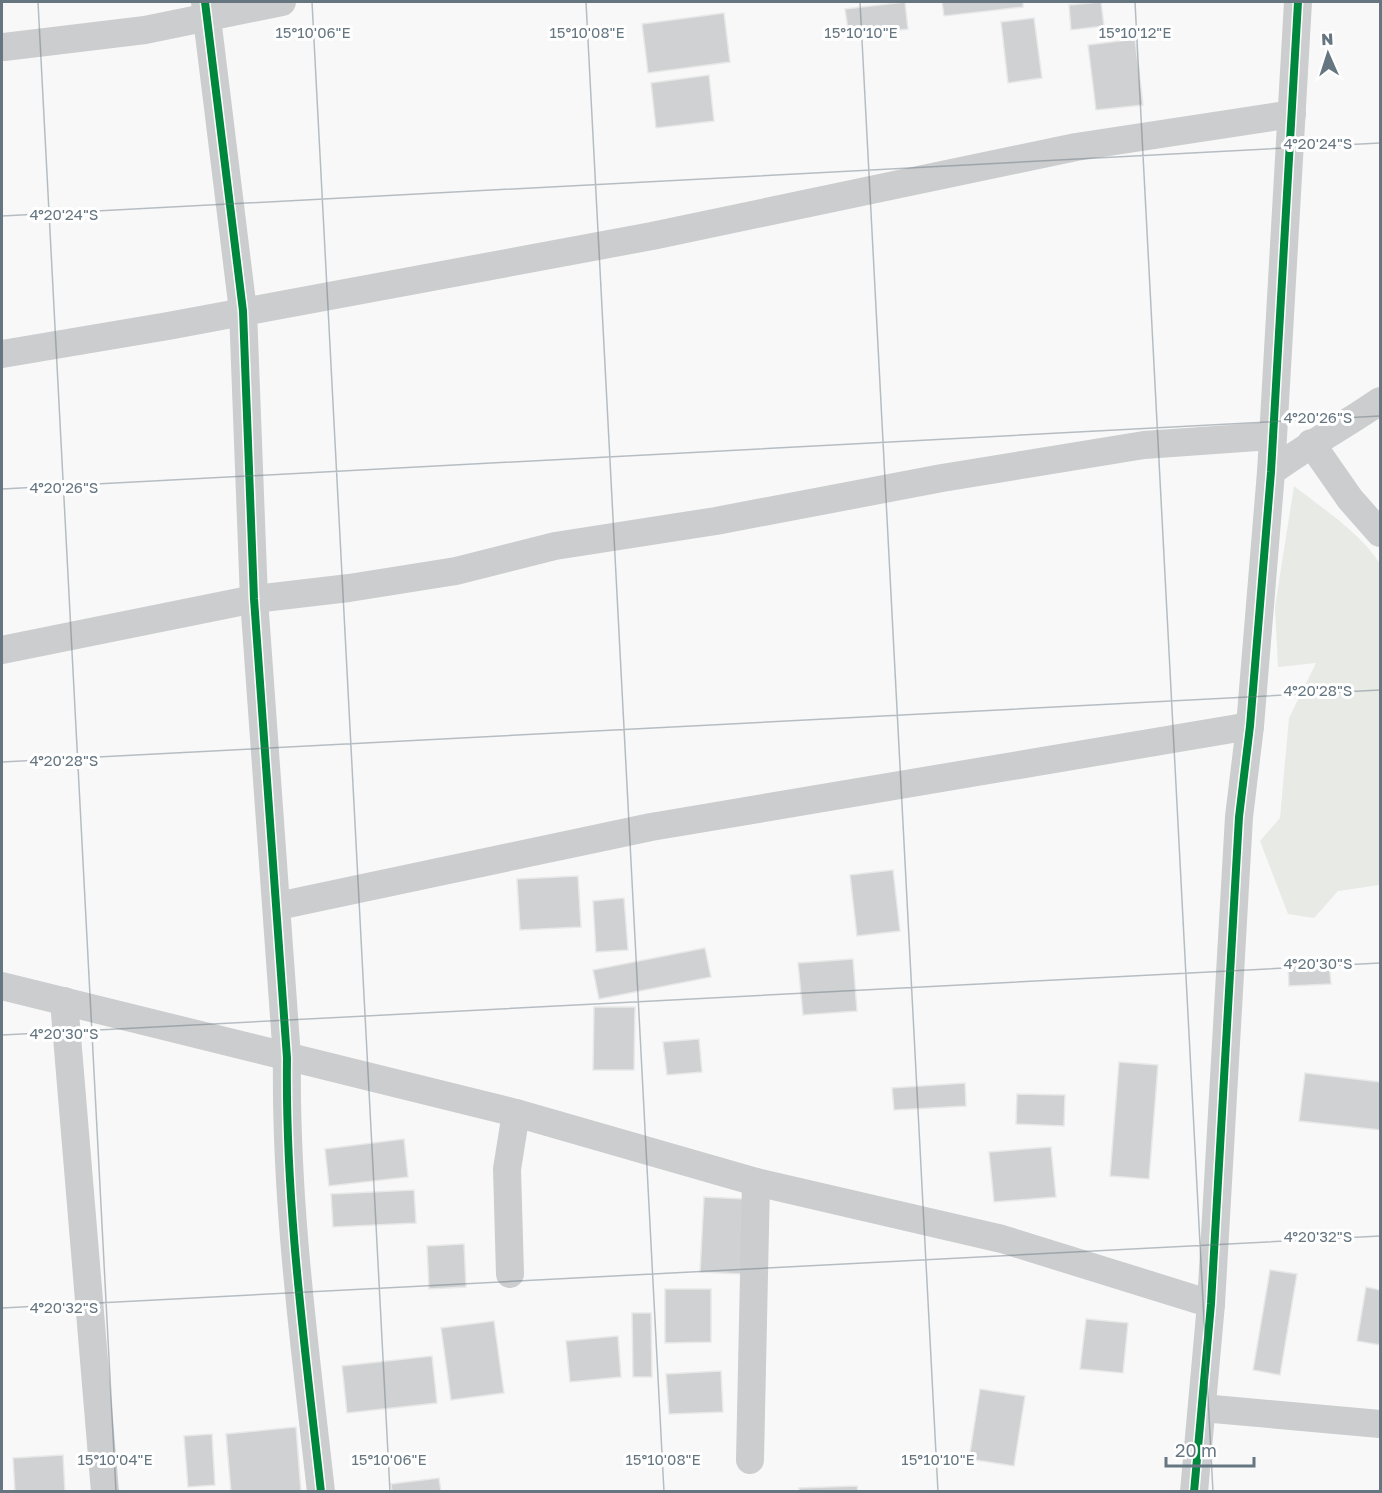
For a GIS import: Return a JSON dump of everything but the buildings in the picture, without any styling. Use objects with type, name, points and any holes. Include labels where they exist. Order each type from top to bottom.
[{"type":"street","points":[[4,47],[145,30],[206,9],[282,2]]},
{"type":"street","points":[[1194,1491],[1211,1304],[1239,817],[1250,726],[1271,472],[1298,2]]},
{"type":"street","points":[[206,9],[243,311],[254,599],[278,906],[287,1058],[286,1119],[293,1220],[321,1491]]},
{"type":"street","points":[[2,354],[652,236],[1076,147],[1292,114]]},
{"type":"street","points":[[1271,472],[1311,443],[1349,423],[1380,401]]},
{"type":"street","points":[[2,650],[254,599],[349,588],[456,571],[555,546],[1144,445],[1273,436]]},
{"type":"street","points":[[1311,443],[1350,499],[1380,533]]},
{"type":"street","points":[[278,906],[651,827],[1250,726]]},
{"type":"street","points":[[2,986],[516,1113],[756,1182],[1002,1239],[1211,1304]]},
{"type":"street","points":[[64,1001],[105,1491]]},
{"type":"street","points":[[510,1274],[507,1169],[516,1113]]},
{"type":"street","points":[[750,1460],[756,1182]]},
{"type":"street","points":[[1202,1408],[1380,1424]]},
{"type":"shaded area","points":[[1294,486],[1352,531],[1380,564],[1380,885],[1338,891],[1314,918],[1288,914],[1260,841],[1280,818],[1289,718],[1316,663],[1278,667],[1275,607]]},
{"type":"cycle path","points":[[205,2],[243,311],[254,599],[287,1058],[289,1166],[303,1329],[321,1492]]},
{"type":"cycle path","points":[[1194,1492],[1211,1304],[1239,817],[1250,726],[1271,472],[1298,2]]}]
